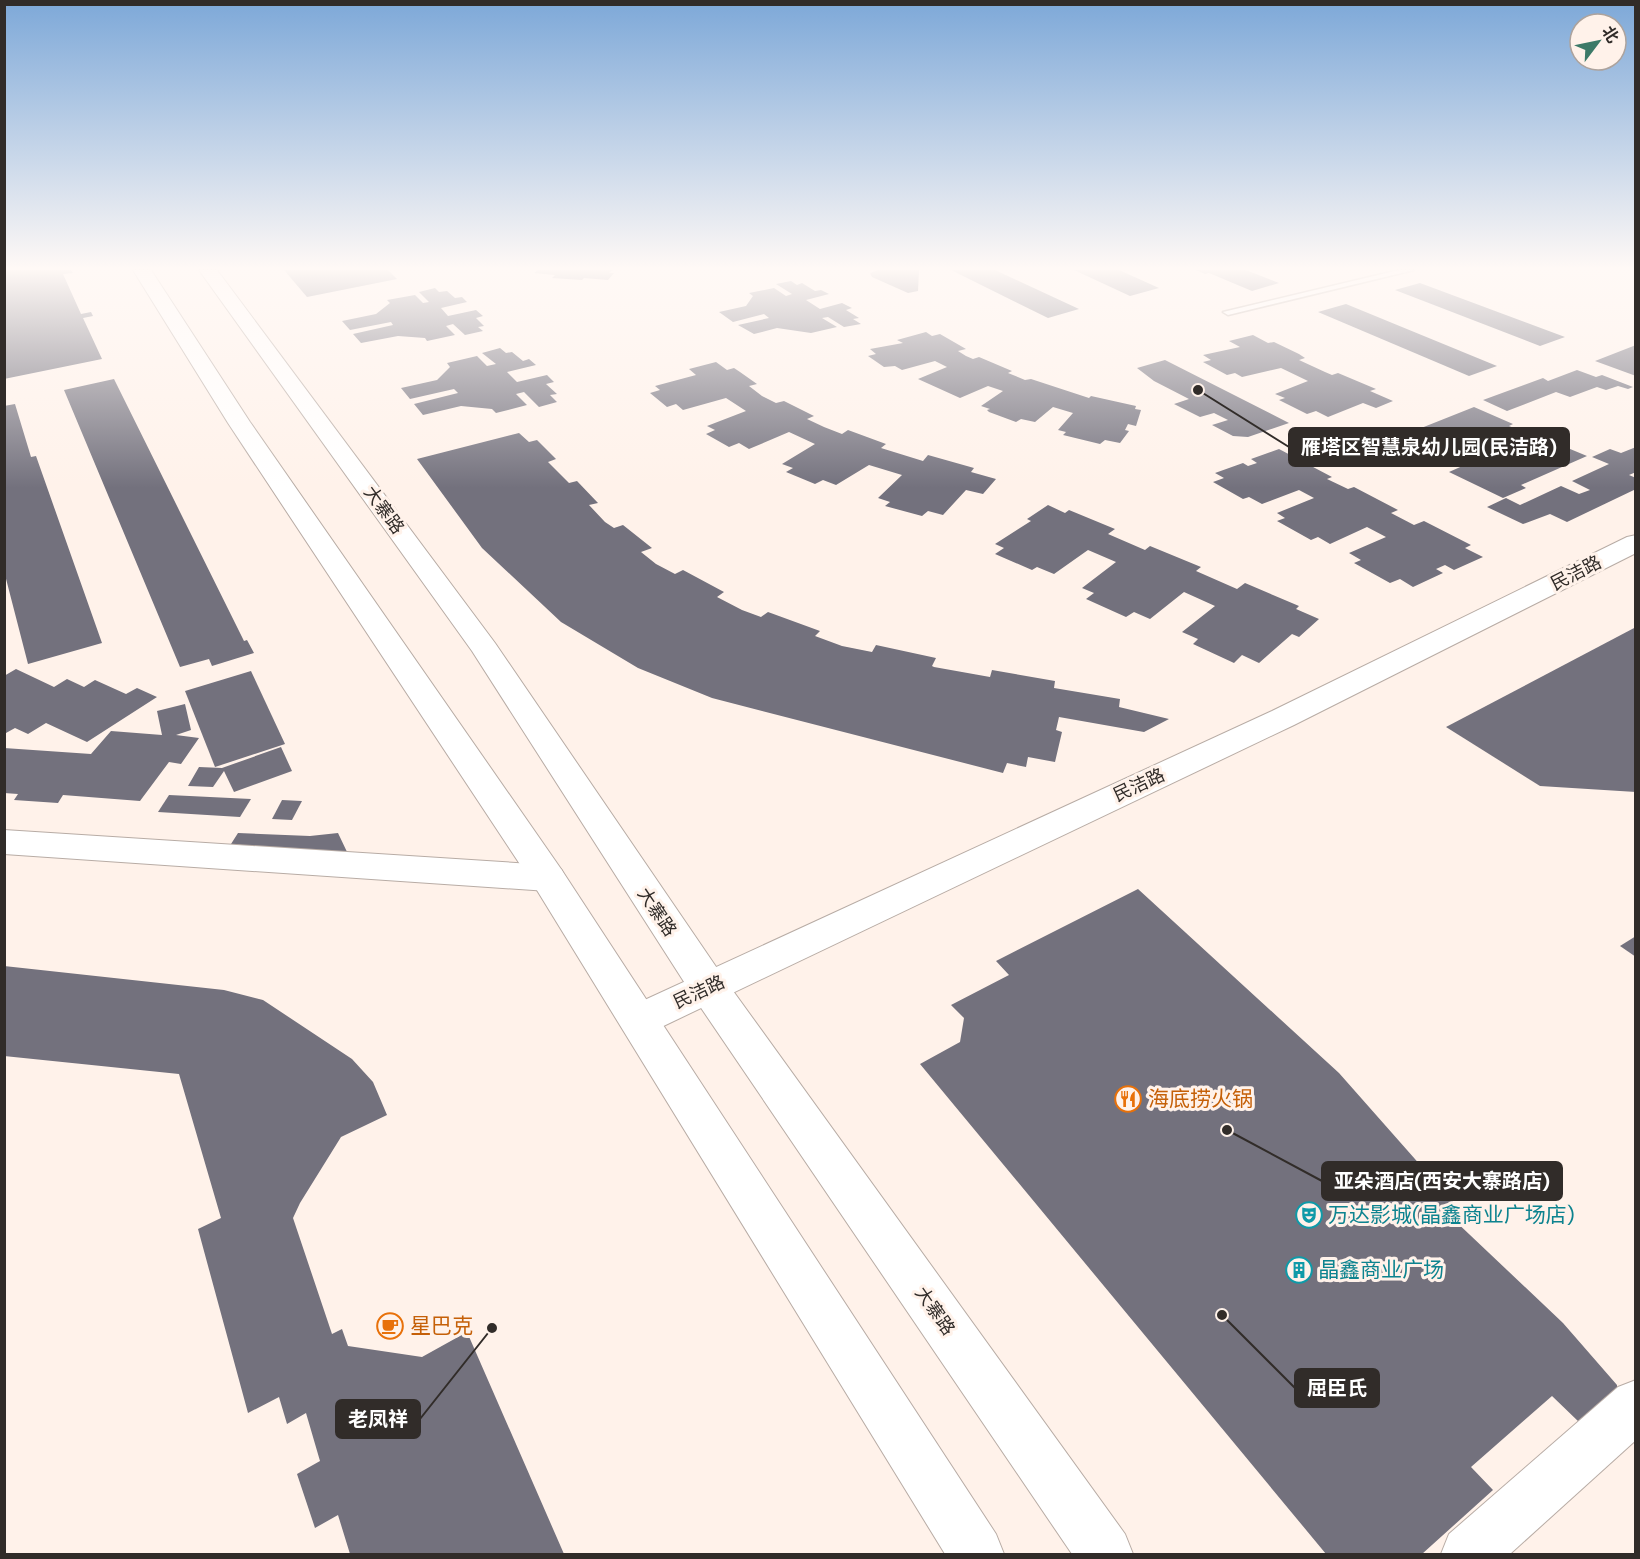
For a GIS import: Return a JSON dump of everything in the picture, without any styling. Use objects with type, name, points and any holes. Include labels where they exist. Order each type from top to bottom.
[{"type":"main road","points":[[188,343],[233,414],[548,878],[976,1554]]},
{"type":"main road","name":"大寨路","points":[[261,343],[485,649],[709,988],[1105,1554]]},
{"type":"main road","name":"民洁路","points":[[639,1020],[1293,713],[1635,543]]},
{"type":"main road","points":[[4,842],[548,878]]},
{"type":"main road","points":[[1469,1554],[1635,1405]]},
{"type":"building","points":[[4,343],[94,343],[102,359],[4,379]]},
{"type":"building","points":[[903,343],[955,343],[966,349],[958,351],[966,356],[973,359],[979,357],[1012,371],[1008,373],[1025,380],[1031,379],[1089,398],[1091,396],[1136,406],[1135,409],[1141,410],[1136,426],[1128,424],[1125,430],[1129,431],[1120,443],[1105,440],[1100,444],[1063,435],[1066,432],[1058,430],[1073,413],[1053,407],[1035,422],[1021,419],[1016,422],[989,412],[987,410],[990,409],[981,406],[1003,391],[988,386],[960,398],[918,379],[947,367],[935,361],[902,370],[895,366],[884,367],[868,356],[876,354],[870,349]]},
{"type":"building","points":[[1232,343],[1276,343],[1305,358],[1299,360],[1332,375],[1338,373],[1376,389],[1370,391],[1393,401],[1376,408],[1363,403],[1328,417],[1316,411],[1307,414],[1279,400],[1285,398],[1275,394],[1308,381],[1281,368],[1242,377],[1235,373],[1227,375],[1203,362],[1211,360],[1203,355],[1240,347]]},
{"type":"building","points":[[1391,343],[1440,343],[1497,366],[1469,376]]},
{"type":"building","points":[[1532,343],[1549,343],[1540,346]]},
{"type":"building","points":[[1636,345],[1636,376],[1595,361]]},
{"type":"building","points":[[500,348],[506,353],[512,352],[523,361],[529,359],[536,365],[507,372],[517,382],[547,375],[554,382],[546,384],[557,394],[550,395],[557,402],[539,407],[524,392],[516,394],[527,405],[496,413],[492,409],[461,406],[423,415],[414,404],[458,393],[454,389],[410,399],[401,388],[437,380],[450,367],[447,363],[477,356],[487,366],[496,364],[482,353]]},
{"type":"building","points":[[1165,360],[1289,423],[1248,437],[1233,436],[1212,425],[1228,420],[1214,413],[1200,417],[1174,404],[1189,399],[1154,381],[1137,368]]},
{"type":"building","points":[[716,362],[727,370],[734,368],[757,384],[749,386],[762,396],[776,403],[784,401],[814,416],[807,419],[824,427],[842,434],[848,430],[886,444],[881,448],[923,461],[928,455],[974,468],[971,472],[996,479],[983,494],[966,490],[943,515],[928,511],[922,516],[885,506],[890,502],[878,498],[902,475],[869,465],[836,485],[823,480],[815,484],[786,472],[793,468],[782,464],[815,444],[789,432],[749,449],[739,443],[729,447],[706,434],[715,430],[707,426],[746,411],[726,398],[683,410],[676,404],[667,407],[650,393],[660,390],[655,386],[696,375],[689,369]]},
{"type":"building","points":[[1577,370],[1596,377],[1602,375],[1633,387],[1628,389],[1618,386],[1606,390],[1597,387],[1570,397],[1556,392],[1507,411],[1483,400],[1543,378],[1548,381]]},
{"type":"building","points":[[114,379],[244,641],[247,640],[254,653],[212,666],[209,659],[180,667],[64,390]]},
{"type":"building","points":[[15,404],[31,457],[36,456],[102,643],[28,664],[4,571],[4,406]]},
{"type":"building","points":[[1474,407],[1513,424],[1509,426],[1531,435],[1525,438],[1537,443],[1546,439],[1587,456],[1521,485],[1526,488],[1503,498],[1449,472],[1467,464],[1453,458],[1434,465],[1386,442]]},
{"type":"building","points":[[519,433],[529,442],[537,440],[556,459],[548,462],[569,483],[577,481],[598,503],[589,505],[605,522],[614,528],[623,525],[652,548],[641,552],[656,564],[675,574],[683,570],[724,592],[717,597],[742,610],[761,617],[768,612],[820,631],[815,636],[842,646],[872,652],[876,645],[936,658],[932,666],[934,667],[990,677],[992,670],[1055,681],[1054,688],[1120,699],[1119,707],[1169,719],[1144,732],[1059,717],[1056,730],[1062,732],[1055,762],[1028,757],[1026,767],[1007,763],[1003,773],[712,698],[638,668],[561,622],[482,548],[417,459]]},
{"type":"building","points":[[1636,447],[1636,472],[1629,475],[1636,478],[1636,489],[1567,522],[1550,514],[1523,524],[1487,507],[1506,498],[1520,505],[1561,486],[1579,494],[1590,490],[1572,481],[1609,464],[1592,457],[1610,449],[1621,453]]},
{"type":"building","points":[[1279,449],[1332,477],[1327,479],[1348,489],[1354,487],[1398,510],[1391,513],[1414,525],[1424,521],[1471,545],[1465,548],[1483,557],[1454,570],[1445,565],[1436,569],[1443,573],[1413,587],[1400,579],[1390,583],[1354,563],[1361,560],[1349,553],[1386,537],[1367,527],[1330,544],[1318,537],[1311,540],[1277,521],[1285,518],[1277,513],[1314,498],[1299,490],[1262,504],[1249,497],[1243,499],[1213,482],[1224,478],[1215,473],[1243,463],[1248,466],[1257,463],[1251,459]]},
{"type":"building","points":[[1048,505],[1065,513],[1069,510],[1115,529],[1108,534],[1145,550],[1150,546],[1201,567],[1196,571],[1237,589],[1245,583],[1299,606],[1296,609],[1319,619],[1299,637],[1292,634],[1259,663],[1242,655],[1234,663],[1193,644],[1198,639],[1182,632],[1215,606],[1184,592],[1150,619],[1134,612],[1126,617],[1086,599],[1094,593],[1082,588],[1116,562],[1088,550],[1054,574],[1037,567],[1032,570],[995,554],[1004,548],[995,544],[1031,521],[1027,519]]},
{"type":"building","points":[[1636,627],[1636,792],[1540,786],[1446,727]]},
{"type":"building","points":[[16,669],[54,687],[67,679],[84,687],[95,680],[126,694],[137,688],[157,697],[87,742],[46,723],[28,734],[15,728],[6,733],[4,732],[4,676]]},
{"type":"building","points":[[251,671],[285,744],[215,767],[185,691]]},
{"type":"building","points":[[185,704],[191,730],[176,735],[199,738],[181,764],[169,762],[140,801],[63,795],[58,803],[14,800],[18,794],[4,793],[4,748],[91,754],[111,731],[162,735],[157,711]]},
{"type":"building","points":[[281,747],[292,771],[234,792],[224,771],[213,787],[188,786],[199,767],[222,768]]},
{"type":"building","points":[[169,795],[251,799],[240,817],[158,812]]},
{"type":"building","points":[[282,800],[302,801],[292,820],[272,819]]},
{"type":"building","points":[[238,833],[310,836],[338,833],[348,854],[231,844]]},
{"type":"building","name":"晶鑫商业广场","points":[[1138,889],[1339,1073],[1460,1210],[1451,1217],[1563,1323],[1617,1385],[1617,1390],[1580,1423],[1552,1396],[1471,1467],[1493,1490],[1422,1554],[1326,1554],[920,1064],[960,1042],[964,1018],[951,1005],[1009,975],[996,961]]},
{"type":"building","points":[[1636,936],[1636,957],[1620,946]]},
{"type":"building","points":[[4,966],[224,990],[263,1000],[352,1059],[373,1082],[387,1115],[341,1137],[293,1218],[332,1334],[342,1329],[348,1346],[422,1357],[467,1332],[564,1554],[350,1554],[338,1515],[315,1528],[297,1474],[320,1461],[306,1413],[287,1424],[279,1397],[248,1413],[198,1229],[221,1218],[179,1074],[4,1056]]},
{"type":"place","name":"雁塔区智慧泉幼儿园(民洁路)","points":[[1198,390]]},
{"type":"place","name":"海底捞火锅","points":[[1128,1099]]},
{"type":"place","name":"亚朵酒店(西安大寨路店)","points":[[1227,1130]]},
{"type":"place","name":"万达影城(晶鑫商业广场店)","points":[[1309,1215]]},
{"type":"place","name":"晶鑫商业广场","points":[[1299,1270]]},
{"type":"place","name":"屈臣氏","points":[[1222,1315]]},
{"type":"place","name":"星巴克","points":[[390,1326]]},
{"type":"place","name":"老凤祥","points":[[492,1328]]}]
